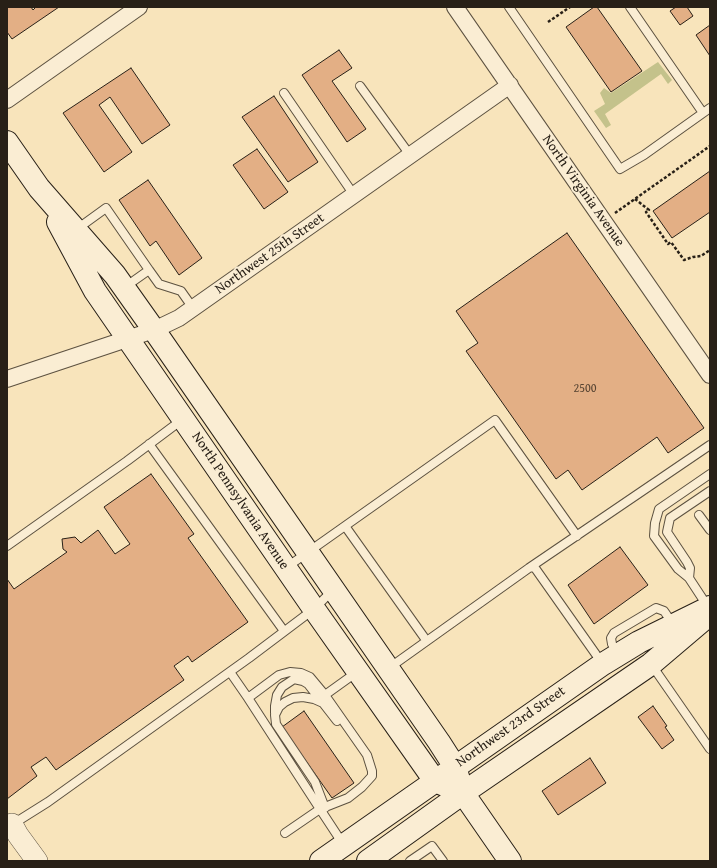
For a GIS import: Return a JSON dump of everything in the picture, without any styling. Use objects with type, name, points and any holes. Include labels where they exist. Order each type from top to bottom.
[{"type":"main road","name":"North Pennsylvania Avenue","points":[[7,142],[39,188],[95,291],[314,609],[435,780],[463,793]]},
{"type":"main road","name":"North Pennsylvania Avenue","points":[[39,188],[124,287],[456,767],[463,793],[510,861]]},
{"type":"main road","points":[[197,438],[217,423]]},
{"type":"main road","points":[[246,509],[267,494]]},
{"type":"main road","name":"Northwest 23rd Street","points":[[321,861],[610,659],[638,642],[709,610]]},
{"type":"main road","name":"Northwest 23rd Street","points":[[369,860],[463,793],[651,664],[709,610]]},
{"type":"main road","points":[[610,659],[619,686]]},
{"type":"street","name":"North Virginia Avenue","points":[[455,7],[710,375]]},
{"type":"street","points":[[7,100],[133,9]]},
{"type":"street","name":"Northwest 25th Street","points":[[7,379],[154,330],[179,318],[510,85]]},
{"type":"street","points":[[10,826],[37,861]]},
{"type":"lane","points":[[509,7],[620,170],[644,155],[710,108]]},
{"type":"lane","points":[[630,7],[703,114]]},
{"type":"lane","points":[[360,86],[410,155]]},
{"type":"lane","points":[[284,93],[354,195]]},
{"type":"lane","points":[[76,230],[106,208],[159,284],[181,291],[193,308]]},
{"type":"lane","points":[[124,287],[149,270]]},
{"type":"lane","points":[[7,546],[183,418]]},
{"type":"lane","points":[[286,568],[495,420],[577,536]]},
{"type":"lane","points":[[149,444],[284,631]]},
{"type":"lane","points":[[388,668],[528,568],[710,445]]},
{"type":"lane","points":[[709,610],[689,578],[678,569],[654,536],[655,523],[659,510],[710,474]]},
{"type":"lane","points":[[689,578],[690,568],[667,532],[670,518],[710,491]]},
{"type":"lane","points":[[699,515],[710,530]]},
{"type":"lane","points":[[345,526],[426,640]]},
{"type":"lane","points":[[528,568],[535,568],[610,659]]},
{"type":"lane","points":[[10,826],[54,798],[230,672],[314,609],[333,590]]},
{"type":"lane","points":[[651,664],[710,749]]},
{"type":"lane","points":[[275,715],[279,707],[285,702],[294,698],[303,697],[324,699],[358,671]]},
{"type":"lane","points":[[230,672],[322,809],[344,845]]},
{"type":"lane","points":[[248,698],[279,675],[290,672],[301,673],[310,678],[324,699],[367,755],[372,771],[372,776],[367,782],[348,798],[322,809],[285,832]]},
{"type":"lane","points":[[322,809],[315,782],[276,724],[275,706],[282,687],[294,679],[308,684],[324,699]]},
{"type":"lane","points":[[410,861],[432,846],[442,861]]},
{"type":"path","points":[[548,22],[570,7]]},
{"type":"path","points":[[603,221],[710,146]]},
{"type":"path","points":[[634,200],[649,210],[646,212],[650,219],[668,244],[671,242],[684,260],[701,256],[710,250]]},
{"type":"shaded area","points":[[658,62],[672,80],[668,84],[661,74],[605,114],[611,125],[606,128],[594,111],[605,104],[600,93],[604,88],[611,93]]},
{"type":"building","points":[[7,7],[31,7],[33,10],[36,7],[59,7],[12,39],[7,32]]},
{"type":"building","points":[[594,7],[597,7],[642,71],[611,92],[566,27]]},
{"type":"building","points":[[676,7],[687,7],[693,16],[680,25],[670,11]]},
{"type":"building","points":[[710,25],[710,56],[696,35]]},
{"type":"building","points":[[339,50],[352,68],[332,81],[366,129],[347,142],[302,75]]},
{"type":"building","points":[[131,68],[170,125],[142,144],[110,97],[99,105],[132,152],[104,172],[63,113]]},
{"type":"building","points":[[274,96],[318,162],[288,182],[242,117]]},
{"type":"building","points":[[257,149],[288,192],[264,209],[233,165]]},
{"type":"building","points":[[710,171],[710,212],[672,238],[653,211]]},
{"type":"building","points":[[148,180],[202,258],[179,275],[156,241],[150,246],[119,200]]},
{"type":"building","points":[[567,233],[704,428],[668,453],[657,437],[582,490],[568,470],[556,479],[466,351],[478,343],[456,311]]},
{"type":"building","points":[[151,474],[194,534],[188,538],[248,622],[192,662],[188,656],[174,666],[184,680],[56,770],[46,757],[31,767],[37,776],[7,799],[7,579],[14,589],[67,552],[63,549],[62,539],[75,537],[81,543],[98,530],[115,554],[130,544],[104,507]]},
{"type":"building","points":[[620,547],[648,585],[594,624],[568,585]]},
{"type":"building","points":[[653,706],[667,726],[665,727],[674,740],[662,749],[638,717]]},
{"type":"building","points":[[304,711],[354,783],[332,798],[282,727]]},
{"type":"building","points":[[590,758],[606,783],[558,815],[542,791]]}]
